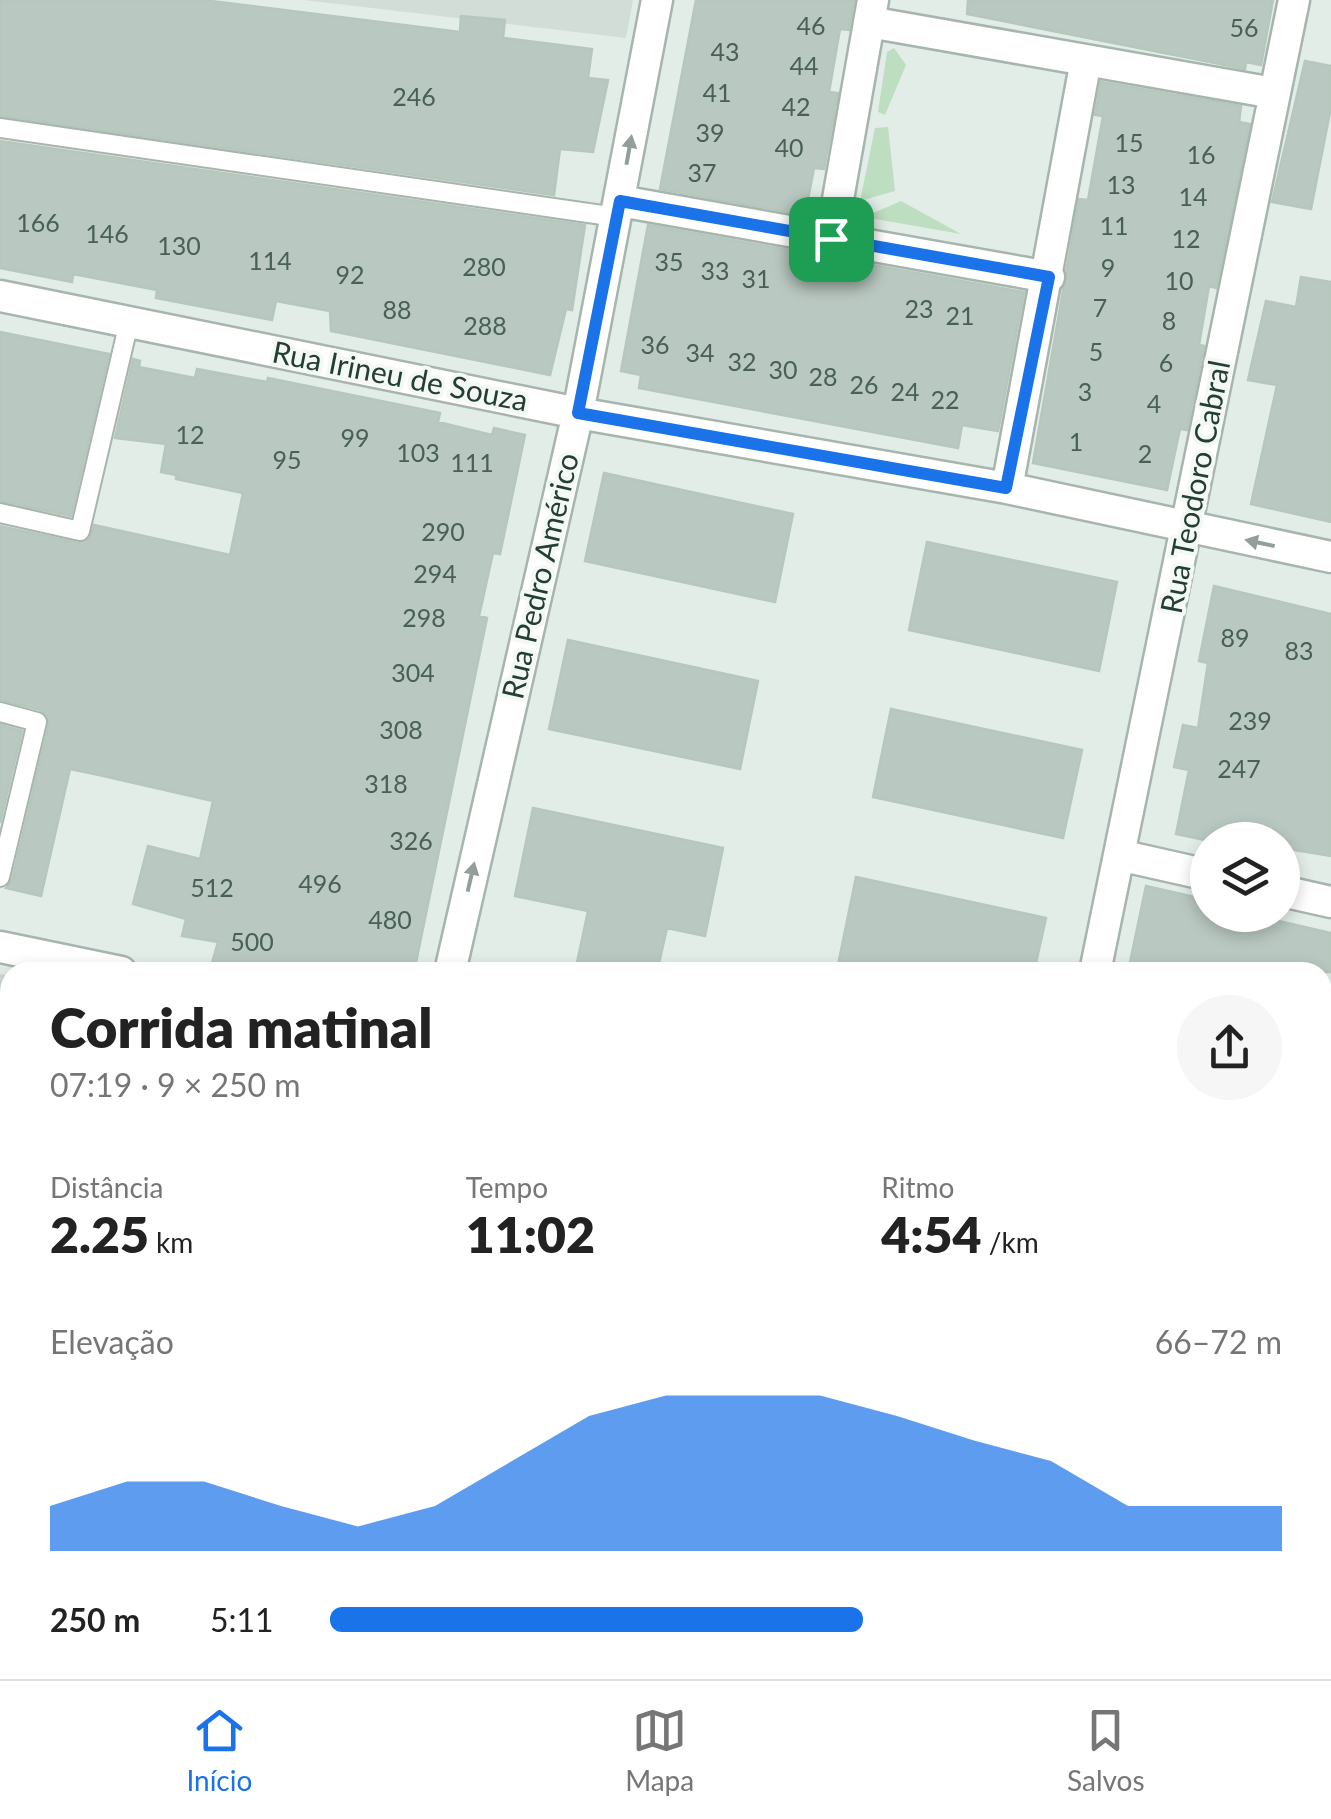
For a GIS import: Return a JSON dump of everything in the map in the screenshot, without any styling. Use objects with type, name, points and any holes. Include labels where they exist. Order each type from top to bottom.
[{"type":"street","name":"Rua Pedro Américo","points":[[452,962],[578,413],[657,0]]},
{"type":"street","name":"Rua Teodoro Cabral","points":[[1097,962],[1189,528],[1294,0]]},
{"type":"street","points":[[831,239],[871,11],[1086,60],[1274,93]]},
{"type":"street","points":[[1006,488],[1049,277],[1086,60]]},
{"type":"street","points":[[618,209],[831,239],[1049,277]]},
{"type":"street","name":"Rua Irineu de Souza","points":[[0,296],[578,413],[1006,488],[1331,557]]},
{"type":"street","points":[[1118,855],[1190,871]]},
{"type":"street","points":[[1300,895],[1331,902]]},
{"type":"street","points":[[0,946],[74,962]]},
{"type":"lane","points":[[0,128],[618,209]]},
{"type":"lane","points":[[0,513],[80,531],[129,322]]},
{"type":"lane","points":[[0,712],[37,722],[0,878]]},
{"type":"shaded area","points":[[304,0],[633,0],[626,38]]},
{"type":"green space","points":[[894,48],[906,65],[885,115],[878,112],[887,52]]},
{"type":"green space","points":[[888,127],[895,191],[860,201],[875,128]]},
{"type":"green space","points":[[901,201],[961,234],[864,217]]},
{"type":"building","points":[[0,0],[203,0],[460,32],[461,16],[505,20],[503,38],[592,49],[588,78],[608,80],[593,152],[560,149],[554,195],[0,116]]},
{"type":"building","points":[[696,0],[854,0],[849,30],[840,29],[829,92],[838,93],[824,169],[814,168],[805,215],[660,189]]},
{"type":"building","points":[[968,0],[1273,0],[1261,65],[1246,62],[1245,69],[967,14]]},
{"type":"building","points":[[1305,61],[1331,66],[1331,107],[1311,209],[1272,202]]},
{"type":"building","points":[[1101,82],[1241,106],[1239,122],[1250,124],[1216,288],[1209,286],[1199,345],[1204,346],[1187,430],[1180,429],[1167,490],[1033,463],[1079,199],[1088,200],[1103,116],[1095,115]]},
{"type":"building","points":[[0,141],[585,225],[572,310],[566,309],[550,375],[331,331],[330,311],[276,301],[272,320],[156,298],[157,290],[73,274],[72,282],[0,268]]},
{"type":"building","points":[[648,225],[1024,292],[998,431],[962,425],[958,448],[639,388],[641,375],[621,371]]},
{"type":"building","points":[[1301,277],[1331,282],[1331,522],[1251,504],[1277,385],[1248,380],[1266,301],[1296,307]]},
{"type":"building","points":[[0,332],[109,354],[71,516],[0,501]]},
{"type":"building","points":[[133,359],[140,361],[139,367],[195,378],[197,369],[267,382],[268,378],[440,413],[438,422],[492,435],[494,428],[525,435],[500,554],[493,553],[479,616],[487,618],[416,962],[212,962],[218,942],[182,936],[186,919],[133,904],[148,846],[200,859],[213,801],[70,769],[41,896],[6,888],[12,880],[49,724],[41,710],[0,700],[0,526],[78,543],[90,539],[94,525],[230,555],[243,493],[176,479],[176,475],[161,472],[166,444],[115,438]]},
{"type":"building","points":[[604,473],[793,514],[775,602],[585,561]]},
{"type":"building","points":[[927,542],[1117,582],[1099,671],[909,630]]},
{"type":"building","points":[[1214,586],[1331,614],[1331,856],[1300,851],[1300,822],[1190,822],[1190,837],[1176,834],[1189,770],[1174,767],[1183,725],[1198,728],[1208,663],[1199,661]]},
{"type":"building","points":[[568,640],[758,681],[740,769],[549,729]]},
{"type":"building","points":[[891,709],[1082,750],[1063,838],[873,797]]},
{"type":"building","points":[[0,725],[22,731],[0,823]]},
{"type":"building","points":[[533,808],[723,848],[705,936],[667,928],[659,962],[577,962],[588,911],[515,896]]},
{"type":"building","points":[[856,877],[1046,918],[1036,962],[839,962]]},
{"type":"building","points":[[1146,886],[1190,896],[1190,932],[1300,932],[1300,926],[1331,933],[1331,962],[1130,962]]},
{"type":"route","points":[[620,201],[831,239],[1049,277],[1006,488],[578,413],[620,201]]}]
